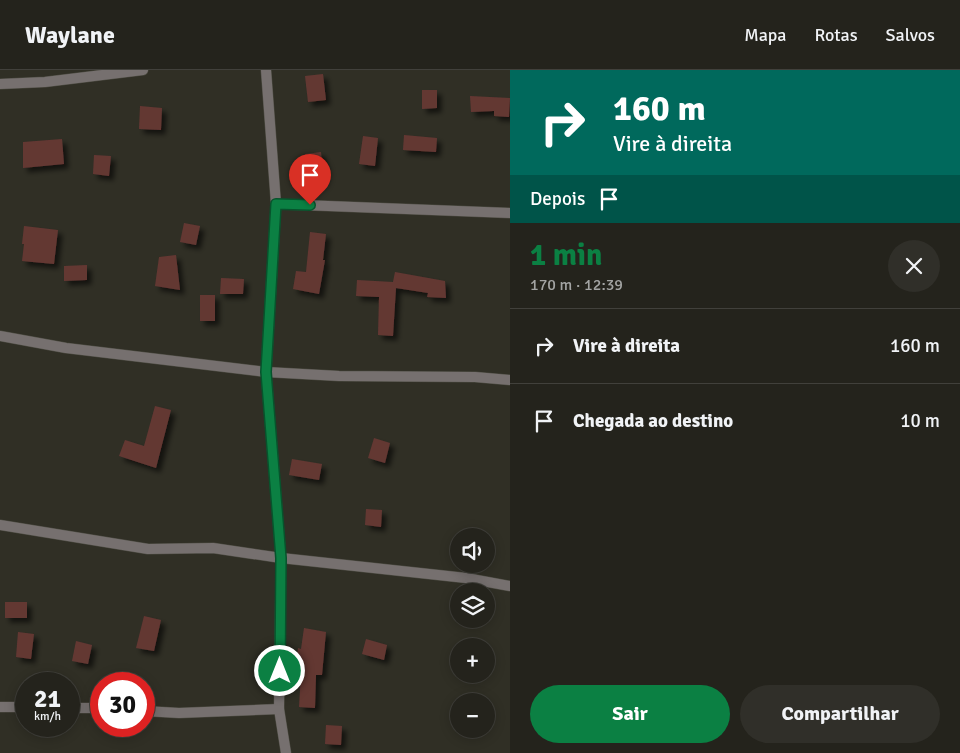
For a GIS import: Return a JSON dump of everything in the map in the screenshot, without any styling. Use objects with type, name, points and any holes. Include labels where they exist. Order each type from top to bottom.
[{"type":"street","points":[[0,84],[45,82],[143,70]]},
{"type":"street","points":[[266,70],[276,204],[266,372],[281,558],[279,709],[286,753]]},
{"type":"street","points":[[276,204],[510,213]]},
{"type":"street","points":[[0,336],[66,348],[266,372],[339,376],[475,377],[510,380]]},
{"type":"street","points":[[0,525],[148,549],[213,548],[281,558],[466,578],[510,586]]},
{"type":"street","points":[[0,706],[15,707]]},
{"type":"street","points":[[155,712],[179,713],[279,709]]},
{"type":"building","points":[[323,74],[326,100],[308,102],[305,76]]},
{"type":"building","points":[[422,90],[437,90],[437,108],[422,109]]},
{"type":"building","points":[[470,96],[510,98],[509,117],[494,116],[494,111],[471,112]]},
{"type":"building","points":[[140,106],[162,108],[161,130],[139,129]]},
{"type":"building","points":[[404,135],[437,138],[436,152],[403,150]]},
{"type":"building","points":[[363,136],[378,138],[375,166],[359,164]]},
{"type":"building","points":[[62,139],[64,164],[23,168],[23,142]]},
{"type":"building","points":[[321,152],[323,176],[307,178],[305,154]]},
{"type":"building","points":[[94,155],[111,156],[109,176],[93,174]]},
{"type":"building","points":[[184,223],[200,226],[196,245],[180,242]]},
{"type":"building","points":[[24,226],[58,230],[54,264],[22,261]]},
{"type":"building","points":[[310,232],[326,234],[323,260],[325,260],[319,294],[293,289],[296,271],[306,272]]},
{"type":"building","points":[[176,255],[180,290],[155,286],[159,257]]},
{"type":"building","points":[[87,265],[87,280],[64,281],[64,266]]},
{"type":"building","points":[[395,272],[445,281],[446,298],[427,297],[428,293],[396,288],[393,336],[378,335],[379,297],[356,296],[357,280],[393,282]]},
{"type":"building","points":[[221,278],[244,279],[243,294],[220,294]]},
{"type":"building","points":[[200,295],[215,295],[215,321],[200,321]]},
{"type":"building","points":[[155,406],[171,410],[156,468],[119,456],[125,440],[144,446]]},
{"type":"building","points":[[374,438],[390,443],[385,463],[368,458]]},
{"type":"building","points":[[292,459],[322,464],[319,480],[289,475]]},
{"type":"building","points":[[366,509],[382,510],[381,527],[365,525]]},
{"type":"building","points":[[5,602],[27,602],[27,618],[5,618]]},
{"type":"building","points":[[144,616],[161,620],[154,651],[136,648]]},
{"type":"building","points":[[304,628],[326,632],[322,675],[316,675],[315,708],[299,707],[301,673],[295,673],[298,648],[301,649]]},
{"type":"building","points":[[18,632],[34,634],[31,659],[16,657]]},
{"type":"building","points":[[366,639],[387,645],[384,660],[362,654]]},
{"type":"building","points":[[76,641],[92,645],[88,664],[72,661]]},
{"type":"building","points":[[326,725],[342,726],[341,745],[325,744]]},
{"type":"route","points":[[280,671],[281,558],[266,372],[276,204],[310,205]]}]
